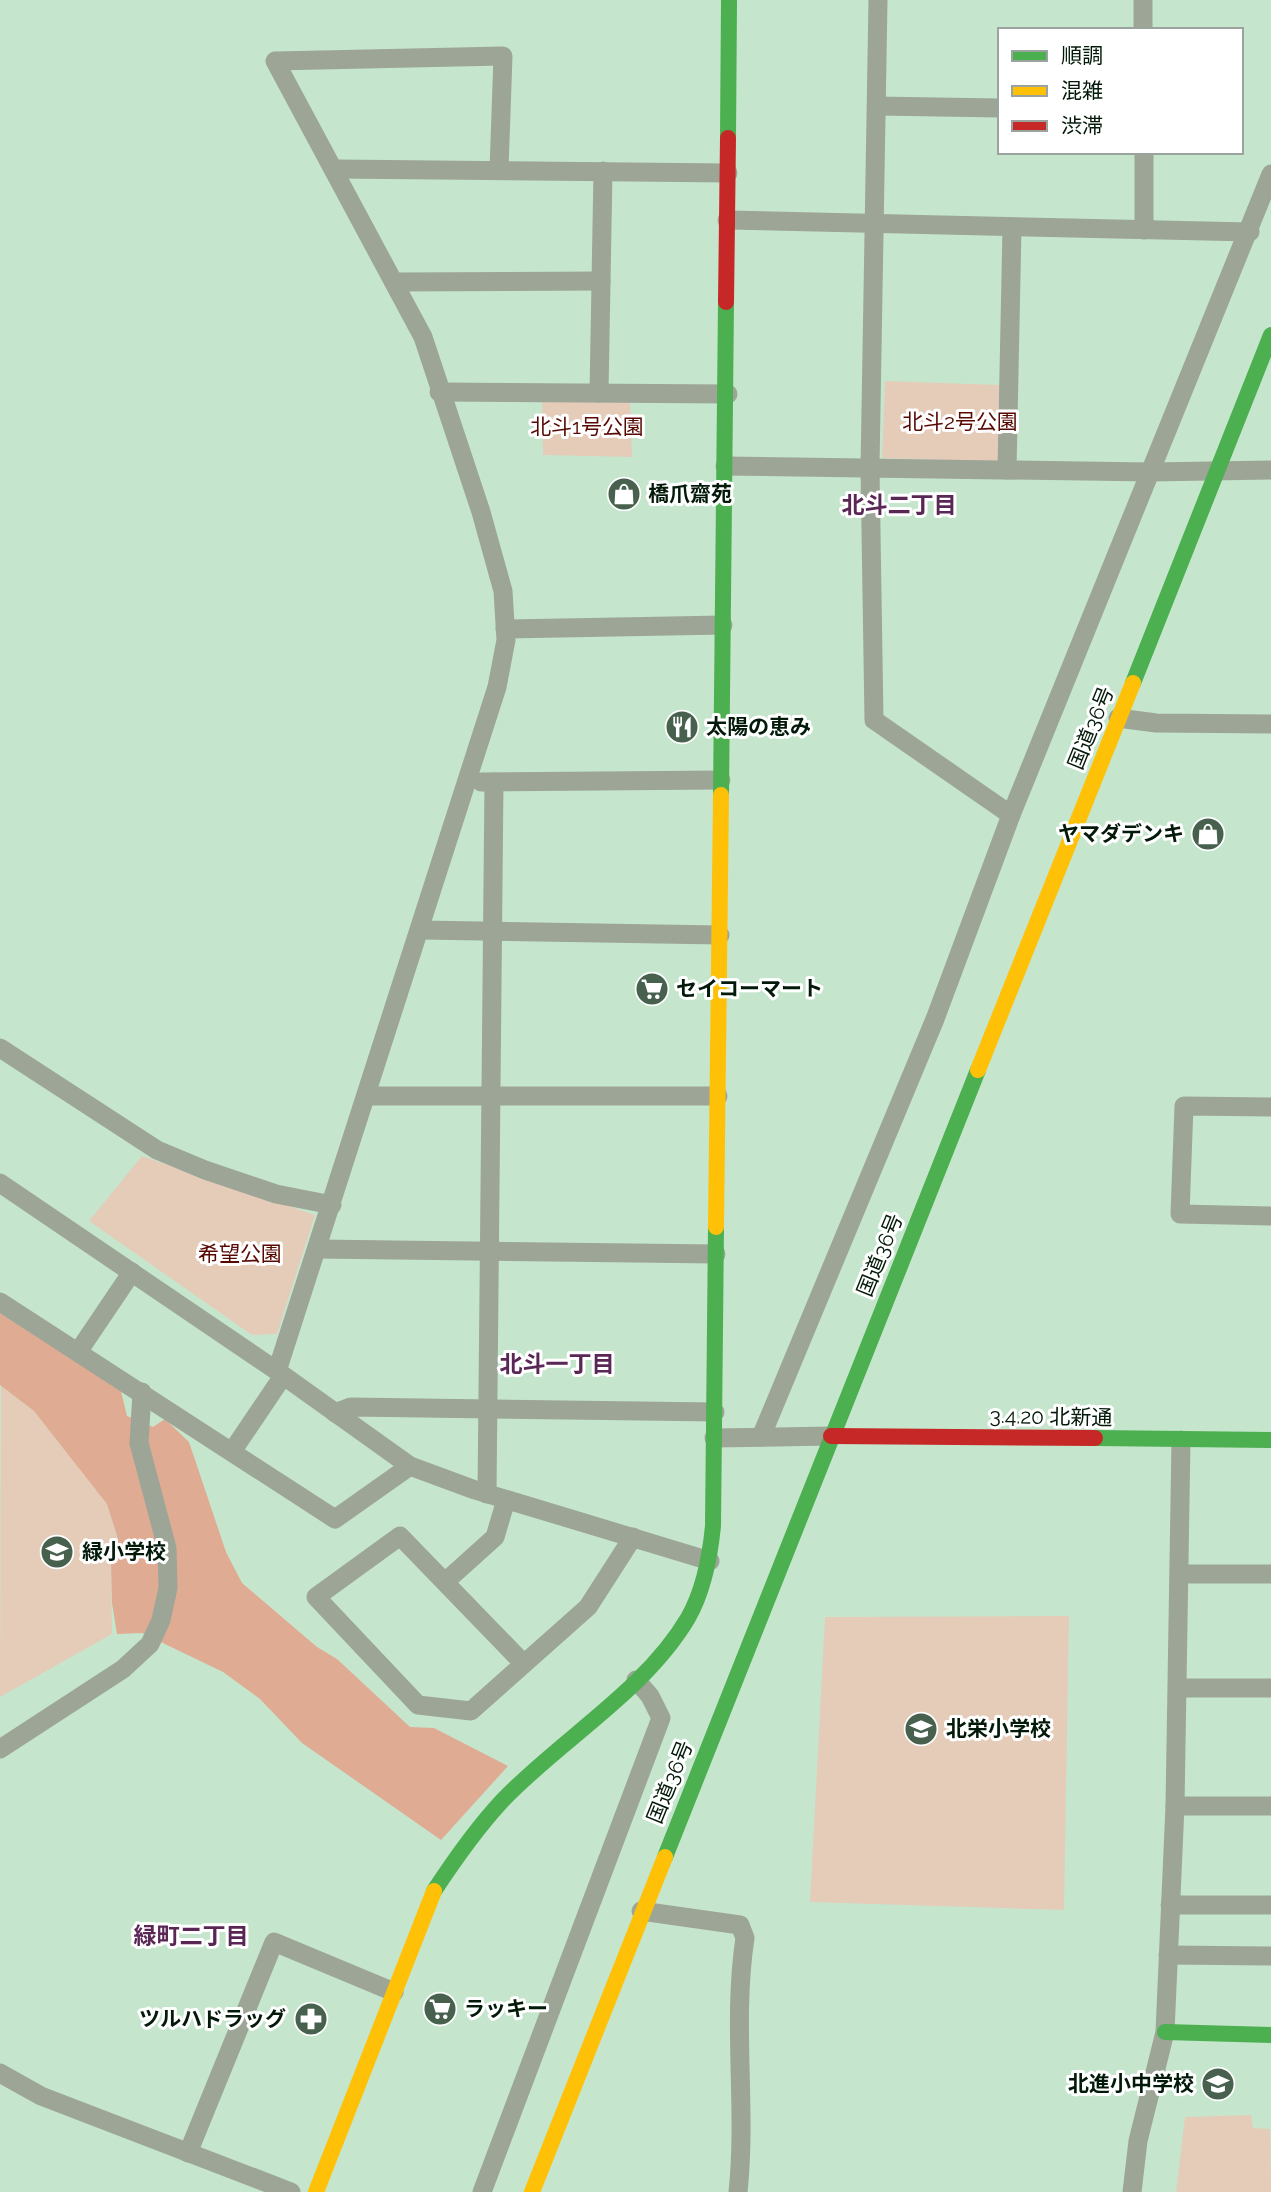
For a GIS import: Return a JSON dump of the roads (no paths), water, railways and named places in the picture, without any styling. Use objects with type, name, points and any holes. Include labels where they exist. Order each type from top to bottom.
[{"type":"main road","points":[[316,2192],[434,1891],[468,1840],[503,1800],[657,1661],[689,1617],[710,1561],[715,1412],[728,394],[729,0]]},
{"type":"main road","name":"国道36号","points":[[532,2192],[641,1911],[1271,335]]},
{"type":"main road","name":"3.4.20 北新通","points":[[831,1436],[1271,1440]]},
{"type":"main road","points":[[1165,2032],[1271,2035]]},
{"type":"street","points":[[878,0],[877,224],[870,468],[874,720],[1011,815]]},
{"type":"street","points":[[1143,0],[1143,28]]},
{"type":"street","points":[[233,1450],[280,1374],[497,687],[505,629],[503,592],[492,552],[423,338],[275,61],[503,56],[499,170]]},
{"type":"street","points":[[877,106],[998,108]]},
{"type":"street","points":[[1144,154],[1144,230]]},
{"type":"street","points":[[335,169],[727,173]]},
{"type":"street","points":[[599,393],[603,171]]},
{"type":"street","points":[[761,1437],[935,1019],[1011,815],[1250,232],[1271,174]]},
{"type":"street","points":[[727,220],[1250,232]]},
{"type":"street","points":[[1007,470],[1012,227]]},
{"type":"street","points":[[395,282],[601,281]]},
{"type":"street","points":[[439,392],[728,394]]},
{"type":"street","points":[[725,466],[1150,472],[1271,470]]},
{"type":"street","points":[[505,629],[723,625]]},
{"type":"street","points":[[1118,718],[1156,723],[1271,724]]},
{"type":"street","points":[[466,783],[721,780]]},
{"type":"street","points":[[445,1582],[495,1537],[497,1497],[487,1409],[494,782]]},
{"type":"street","points":[[421,930],[720,935]]},
{"type":"street","points":[[0,1048],[157,1150],[205,1170],[276,1194],[332,1205]]},
{"type":"street","points":[[366,1096],[718,1096]]},
{"type":"street","points":[[1271,1107],[1184,1107],[1180,1213],[1271,1216]]},
{"type":"street","points":[[0,1183],[410,1466],[497,1497],[710,1561]]},
{"type":"street","points":[[318,1249],[489,1254],[716,1254]]},
{"type":"street","points":[[78,1352],[132,1272]]},
{"type":"street","points":[[0,1301],[233,1450],[335,1519],[410,1466]]},
{"type":"street","points":[[0,1749],[123,1669],[150,1644],[161,1620],[168,1588],[167,1548],[139,1443],[142,1392]]},
{"type":"street","points":[[335,1413],[351,1407],[715,1412]]},
{"type":"street","points":[[714,1438],[831,1436]]},
{"type":"street","points":[[1132,2192],[1138,2141],[1165,2032],[1175,1806],[1181,1574],[1181,1440]]},
{"type":"street","points":[[524,1664],[400,1536],[316,1597],[418,1705],[471,1711],[524,1664],[588,1607],[632,1537]]},
{"type":"street","points":[[1181,1574],[1271,1574]]},
{"type":"street","points":[[482,2192],[661,1718],[650,1696],[636,1680]]},
{"type":"street","points":[[1178,1688],[1271,1688]]},
{"type":"street","points":[[1175,1806],[1271,1806]]},
{"type":"street","points":[[1170,1905],[1271,1905]]},
{"type":"street","points":[[641,1911],[740,1925],[745,1938],[739,2024],[743,2147],[738,2192]]},
{"type":"street","points":[[188,2153],[274,1942],[394,1992]]},
{"type":"street","points":[[1168,1955],[1271,1956]]},
{"type":"street","points":[[0,2073],[41,2096],[292,2192]]},
{"type":"place","name":"橋爪齋苑","points":[[624,494]]},
{"type":"place","name":"太陽の恵み","points":[[682,727]]},
{"type":"place","name":"ヤマダデンキ","points":[[1208,834]]},
{"type":"place","name":"セイコーマート","points":[[652,989]]},
{"type":"place","name":"緑小学校","points":[[57,1552]]},
{"type":"place","name":"北栄小学校","points":[[921,1729]]},
{"type":"place","name":"ラッキー","points":[[440,2009]]},
{"type":"place","name":"ツルハドラッグ","points":[[311,2019]]},
{"type":"place","name":"北進小中学校","points":[[1218,2084]]},
{"type":"district","name":"北斗二丁目","points":[[899,505]]},
{"type":"district","name":"北斗一丁目","points":[[557,1364]]},
{"type":"district","name":"緑町二丁目","points":[[191,1936]]},
{"type":"park label","name":"北斗2号公園","points":[[960,422]]},
{"type":"park label","name":"北斗1号公園","points":[[587,427]]},
{"type":"park label","name":"希望公園","points":[[240,1254]]}]
